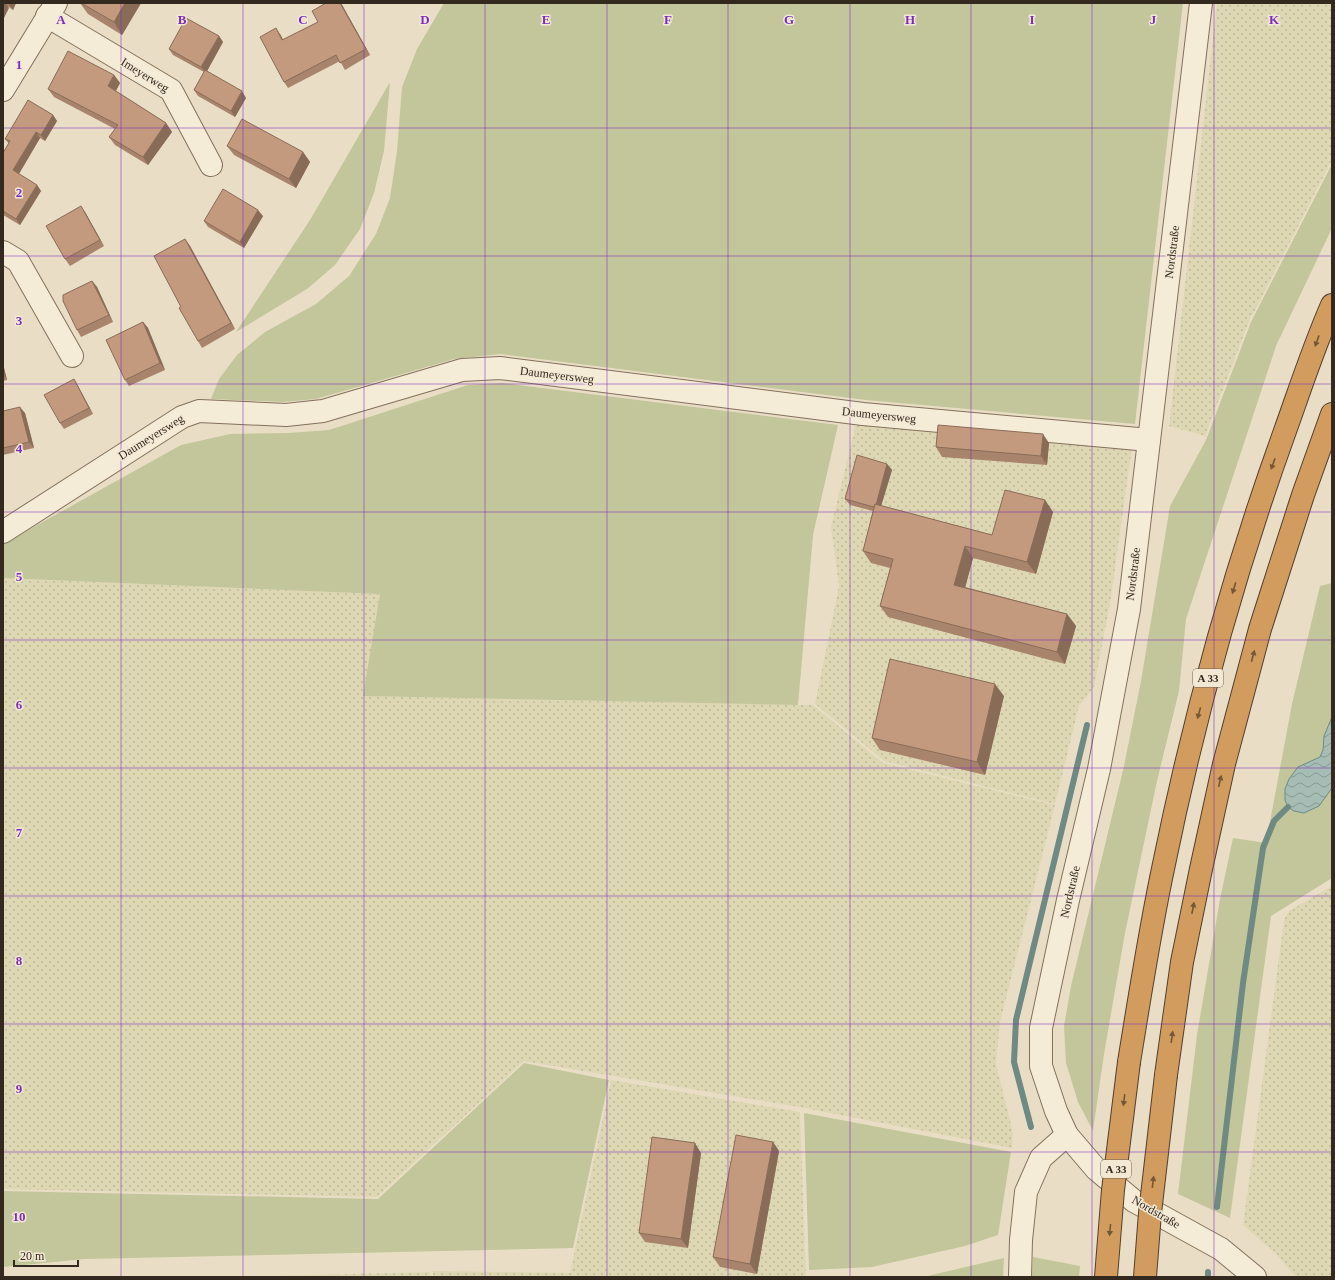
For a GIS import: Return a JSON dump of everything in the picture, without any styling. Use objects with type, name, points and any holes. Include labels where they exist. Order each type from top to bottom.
[{"type":"highway","name":"A 33","points":[[1106,1277],[1113,1190],[1129,1062],[1146,954],[1187,758],[1223,622],[1265,486],[1320,333],[1332,305]]},
{"type":"highway","points":[[1145,1277],[1150,1213],[1166,1075],[1182,962],[1201,869],[1224,764],[1260,629],[1303,495],[1332,414]]},
{"type":"street","name":"Nordstraße","points":[[1202,3],[1128,617],[1099,769],[1068,900],[1041,1028],[1041,1066],[1056,1111],[1067,1135],[1096,1169],[1134,1201],[1221,1249],[1256,1277]]},
{"type":"street","name":"Imeyerweg","points":[[3,90],[51,10],[171,90],[211,165]]},
{"type":"street","points":[[3,252],[18,261],[72,356]]},
{"type":"street","name":"Daumeyersweg","points":[[3,532],[182,417],[198,411],[286,415],[323,411],[462,370],[500,368],[863,414],[1149,440]]},
{"type":"street","points":[[1020,1277],[1021,1240],[1026,1192],[1041,1158],[1067,1135]]},
{"type":"shaded area","points":[[1217,3],[1332,3],[1332,160],[1248,324],[1205,436],[1169,426]]},
{"type":"shaded area","points":[[856,424],[1132,447],[1110,604],[1094,687],[1079,706],[1055,804],[884,761],[815,704],[839,586],[831,527]]},
{"type":"shaded area","points":[[3,578],[380,594],[364,696],[813,705],[883,763],[1055,805],[1000,1022],[996,1064],[1013,1133],[1012,1148],[799,1107],[524,1061],[377,1197],[3,1189]]},
{"type":"shaded area","points":[[1332,886],[1332,1277],[1296,1277],[1275,1253],[1243,1225],[1284,920],[1289,911]]},
{"type":"shaded area","points":[[611,1080],[800,1112],[806,1277],[433,1277],[433,1271],[570,1273]]},
{"type":"shaded area","points":[[430,1272],[430,1277],[237,1277]]},
{"type":"green space","points":[[444,3],[1183,3],[1135,424],[866,400],[501,354],[454,359],[316,399],[283,402],[211,399],[219,379],[237,355],[265,332],[316,304],[349,276],[376,234],[390,198],[397,151],[402,87],[417,49]]},
{"type":"green space","points":[[390,82],[384,151],[374,193],[360,229],[335,265],[307,289],[236,332],[310,220]]},
{"type":"green space","points":[[1332,164],[1332,228],[1276,346],[1186,619],[1179,691],[1157,781],[1125,933],[1104,1054],[1093,1131],[1078,1102],[1066,1063],[1064,1026],[1071,986],[1124,766],[1141,681],[1170,506],[1206,440],[1251,322]]},
{"type":"green space","points":[[502,383],[838,425],[813,535],[798,705],[363,696],[380,594],[3,578],[3,544],[181,445],[230,434],[288,433],[329,430],[468,385]]},
{"type":"green space","points":[[1332,583],[1332,878],[1271,916],[1230,1218],[1178,1194],[1197,1035],[1220,899],[1233,838],[1266,843],[1292,704],[1320,586]]},
{"type":"green space","points":[[524,1063],[609,1080],[573,1248],[85,1259],[3,1267],[3,1191],[378,1199]]},
{"type":"green space","points":[[804,1113],[1011,1152],[998,1235],[965,1246],[872,1267],[809,1270]]},
{"type":"green space","points":[[1033,1257],[1080,1266],[1079,1277],[1032,1277]]},
{"type":"green space","points":[[1004,1258],[1003,1277],[923,1277]]},
{"type":"water","points":[[1332,717],[1332,788],[1319,806],[1304,813],[1294,811],[1288,807],[1285,800],[1285,789],[1289,779],[1298,767],[1320,757],[1323,750],[1324,736]]},
{"type":"building","points":[[81,3],[125,3],[114,22]]},
{"type":"building","points":[[326,3],[340,3],[366,49],[340,63],[336,55],[284,82],[260,37],[276,28],[282,40],[318,22],[312,11]]},
{"type":"building","points":[[186,18],[219,36],[201,67],[169,49]]},
{"type":"building","points":[[68,51],[114,75],[108,86],[166,123],[143,157],[109,137],[118,125],[48,89]]},
{"type":"building","points":[[205,70],[242,91],[231,111],[194,90]]},
{"type":"building","points":[[28,100],[53,115],[41,135],[36,132],[13,170],[37,185],[16,219],[3,211],[3,153],[10,141],[5,139]]},
{"type":"building","points":[[242,119],[303,152],[289,179],[227,146]]},
{"type":"building","points":[[223,189],[258,210],[240,242],[204,221]]},
{"type":"building","points":[[81,206],[100,240],[65,259],[46,226]]},
{"type":"building","points":[[185,239],[231,323],[198,341],[179,308],[181,307],[154,256]]},
{"type":"building","points":[[92,281],[109,315],[77,330],[63,301],[63,295]]},
{"type":"building","points":[[143,322],[160,363],[125,380],[106,340]]},
{"type":"building","points":[[74,379],[89,408],[60,423],[44,395]]},
{"type":"building","points":[[20,407],[29,442],[3,448],[3,411]]},
{"type":"building","points":[[938,425],[1043,434],[1041,456],[936,447]]},
{"type":"building","points":[[857,455],[887,464],[876,505],[875,504],[874,507],[845,499]]},
{"type":"building","points":[[1005,490],[1045,500],[1027,562],[965,546],[954,585],[1067,614],[1057,652],[880,606],[893,559],[863,551],[875,504],[992,535]]},
{"type":"building","points":[[890,659],[995,684],[977,762],[872,738]]},
{"type":"building","points":[[736,1135],[773,1142],[750,1264],[713,1257]]},
{"type":"building","points":[[652,1137],[695,1143],[681,1239],[639,1233]]},
{"type":"waterway","points":[[1031,1127],[1014,1062],[1016,1020],[1087,725]]},
{"type":"waterway","points":[[1217,1207],[1243,983],[1263,848],[1274,821],[1288,807]]},
{"type":"waterway","points":[[1208,1272],[1208,1277]]}]
